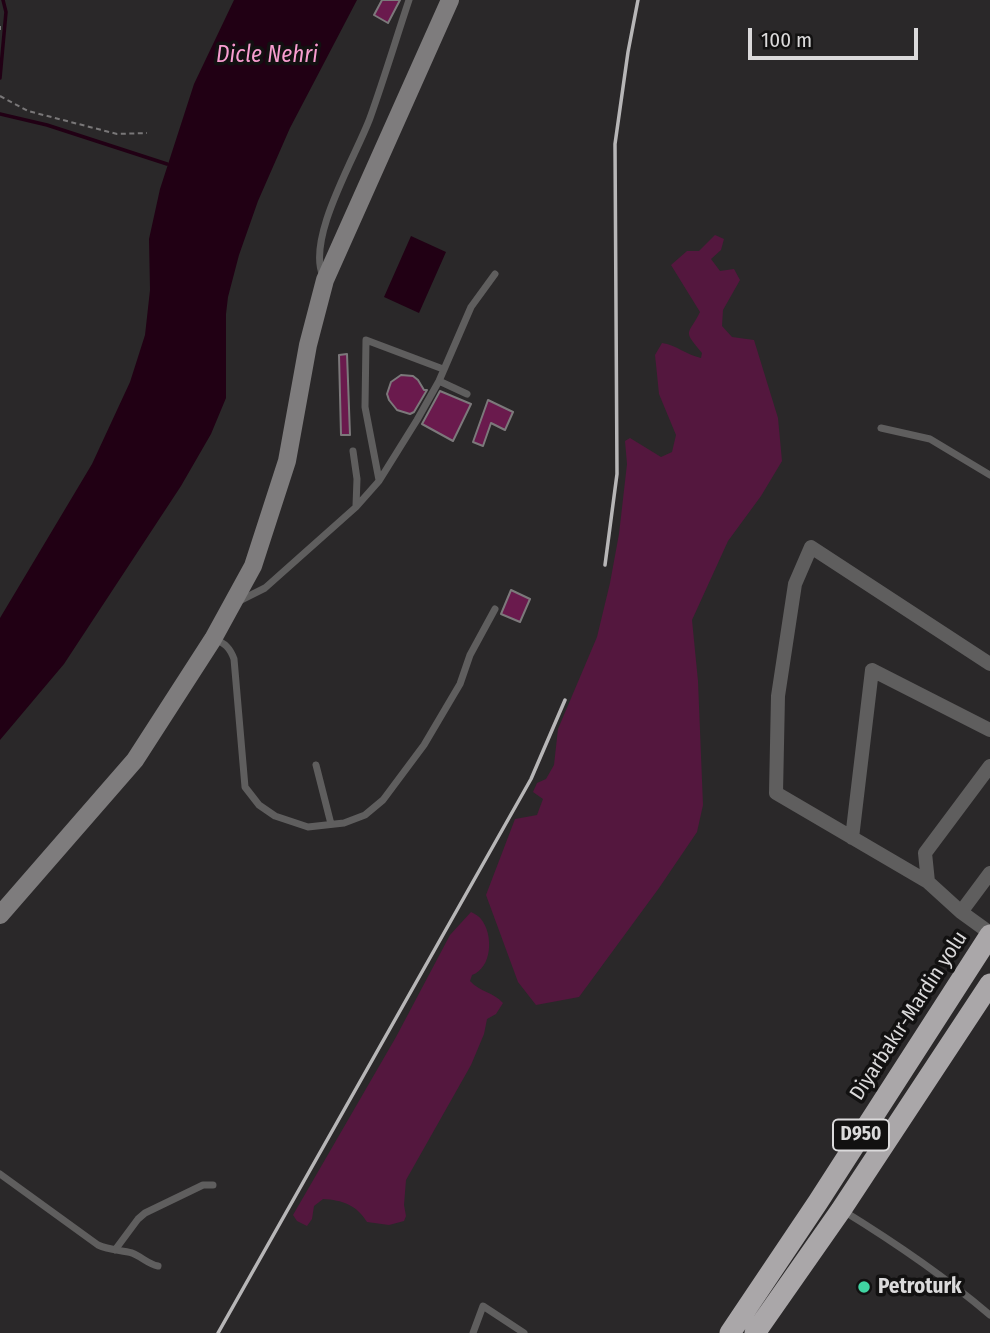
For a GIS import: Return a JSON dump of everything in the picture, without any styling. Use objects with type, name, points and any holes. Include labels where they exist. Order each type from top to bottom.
[{"type":"highway","name":"Diyarbakır-Mardin yolu","points":[[730,1333],[818,1202],[990,934]]},
{"type":"highway","name":"D950","points":[[755,1333],[980,1005],[990,984]]},
{"type":"street","points":[[0,915],[135,760],[213,639],[253,566],[287,461],[308,345],[325,280],[450,0]]},
{"type":"street","points":[[990,664],[811,547],[795,584],[778,696],[776,793],[928,882],[990,934]]},
{"type":"street","points":[[852,838],[872,670],[990,730]]},
{"type":"street","points":[[928,882],[925,853],[990,766]]},
{"type":"street","points":[[961,912],[990,873]]},
{"type":"lane","points":[[325,280],[318,265],[336,191],[369,121],[409,0]]},
{"type":"lane","points":[[232,604],[265,588],[356,507],[379,481],[439,381],[471,307],[495,274]]},
{"type":"lane","points":[[379,481],[365,407],[366,340],[443,369]]},
{"type":"lane","points":[[439,381],[467,394]]},
{"type":"lane","points":[[881,428],[930,439],[990,475]]},
{"type":"lane","points":[[353,451],[356,507]]},
{"type":"lane","points":[[213,639],[231,649],[234,659],[245,787],[258,805],[275,817],[308,827],[344,823],[365,815],[383,800],[424,745],[455,693],[470,656],[495,609]]},
{"type":"lane","points":[[316,765],[331,824]]},
{"type":"lane","points":[[0,1174],[98,1245],[134,1254],[151,1265],[158,1266]]},
{"type":"lane","points":[[115,1250],[145,1213],[203,1185],[213,1185]]},
{"type":"lane","points":[[841,1210],[941,1274],[990,1315]]},
{"type":"lane","points":[[473,1333],[483,1306],[524,1333]]},
{"type":"path","points":[[0,96],[28,111],[105,131],[117,134],[147,133]]},
{"type":"shaded area","points":[[715,235],[724,239],[721,250],[711,259],[720,271],[734,269],[740,280],[723,310],[722,326],[732,337],[754,340],[778,418],[782,461],[761,496],[728,541],[692,620],[698,681],[703,805],[697,832],[579,997],[536,1005],[518,982],[486,895],[515,819],[537,815],[543,799],[533,792],[537,783],[546,779],[554,765],[558,729],[597,637],[619,534],[627,464],[625,441],[630,438],[661,457],[672,452],[676,435],[659,394],[655,355],[662,343],[701,358],[702,353],[689,336],[700,312],[671,265],[687,251],[699,251]]},
{"type":"shaded area","points":[[471,912],[479,917],[485,926],[489,950],[484,966],[472,975],[470,981],[503,1003],[496,1014],[487,1019],[471,1065],[406,1180],[404,1221],[389,1225],[367,1222],[359,1211],[348,1204],[323,1199],[314,1206],[312,1219],[307,1226],[297,1221],[293,1215],[396,1037],[450,935]]},
{"type":"water","name":"Dicle Nehri","points":[[234,0],[357,0],[290,128],[258,201],[239,255],[226,314],[226,398],[211,434],[181,486],[64,664],[0,740],[0,618],[92,464],[130,382],[145,335],[150,290],[149,239],[160,189],[194,84]]},
{"type":"water","points":[[411,236],[446,252],[419,313],[384,297]]},
{"type":"building","points":[[382,0],[400,0],[388,23],[374,15]]},
{"type":"building","points":[[347,354],[350,435],[341,435],[339,355]]},
{"type":"building","points":[[401,375],[413,376],[424,390],[427,390],[414,412],[410,414],[397,410],[387,394],[391,382]]},
{"type":"building","points":[[440,391],[471,404],[453,441],[422,424]]},
{"type":"building","points":[[488,400],[513,412],[505,430],[491,423],[483,446],[473,442]]},
{"type":"building","points":[[511,590],[530,599],[520,622],[501,614]]},
{"type":"waterway","points":[[0,78],[6,12],[3,0]]},
{"type":"waterway","points":[[0,114],[47,125],[167,164]]},
{"type":"railway","points":[[605,565],[617,474],[615,144],[638,0]]},
{"type":"railway","points":[[218,1333],[531,779],[565,700]]},
{"type":"place","name":"Petroturk","points":[[864,1287]]}]
